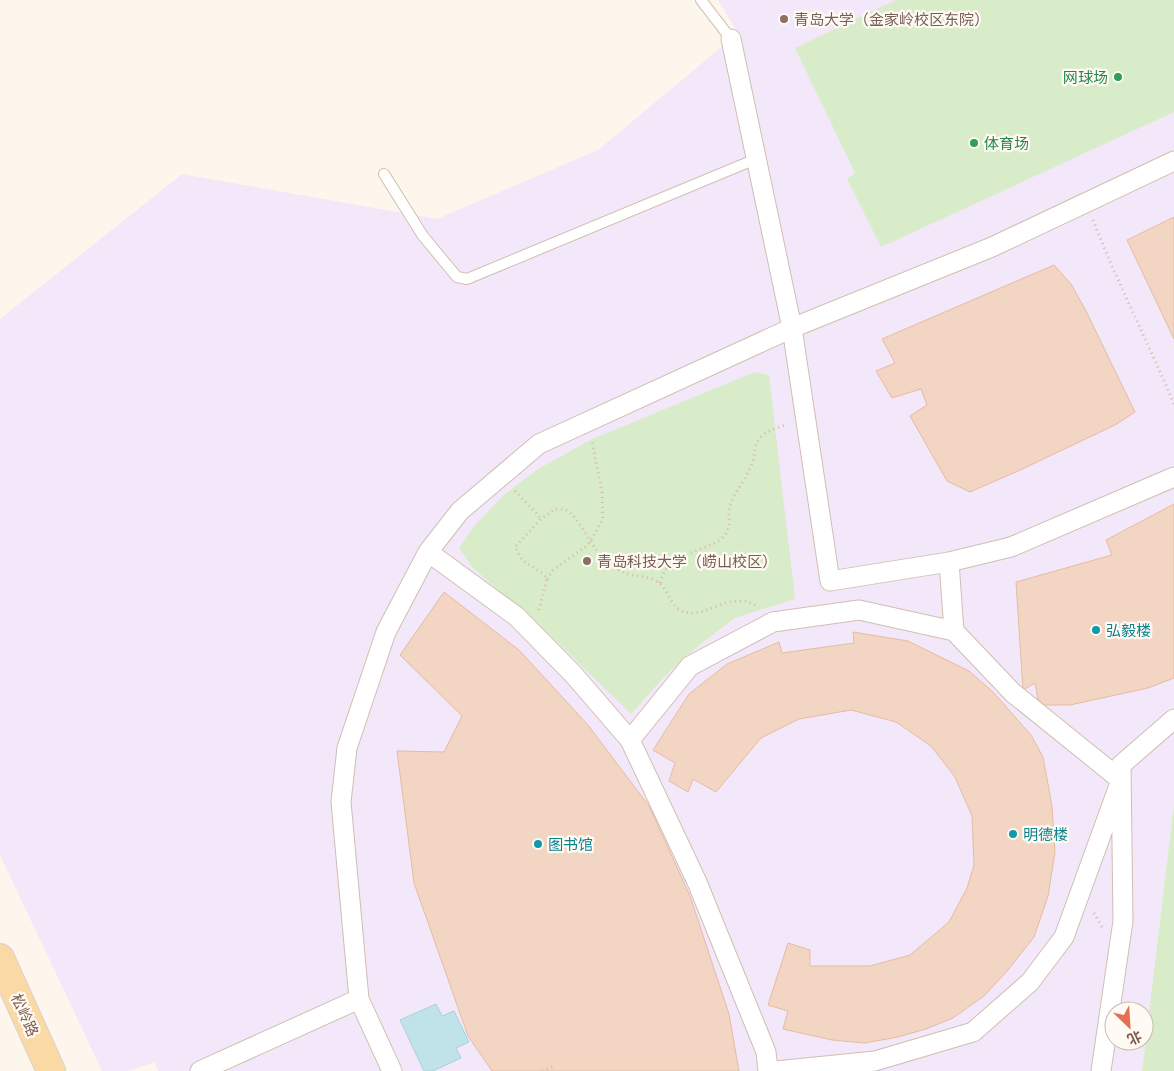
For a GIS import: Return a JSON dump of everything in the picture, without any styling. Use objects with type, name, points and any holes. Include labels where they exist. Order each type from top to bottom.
[{"type":"main road","name":"松岭路","points":[[0,958],[51,1071]]},
{"type":"street","points":[[731,39],[792,328],[830,581],[949,562],[1011,548],[1174,477]]},
{"type":"street","points":[[392,1071],[359,999],[341,802],[347,748],[386,632],[428,552],[460,510],[539,444],[792,328],[992,247],[1174,161]]},
{"type":"street","points":[[428,552],[516,616],[529,628],[573,674],[630,740],[697,882],[766,1052],[768,1071]]},
{"type":"street","points":[[949,562],[954,631]]},
{"type":"street","points":[[630,740],[690,666],[773,622],[859,610],[954,631],[1013,694],[1121,780]]},
{"type":"street","points":[[1101,1071],[1123,921],[1121,765],[1174,719]]},
{"type":"street","points":[[776,1071],[875,1061],[974,1032],[1030,982],[1064,936],[1121,780]]},
{"type":"street","points":[[200,1071],[359,999]]},
{"type":"lane","points":[[701,0],[731,39]]},
{"type":"lane","points":[[384,174],[422,236],[457,277],[467,280],[756,159]]},
{"type":"path","points":[[1086,203],[1104,249],[1151,348],[1174,404]]},
{"type":"path","points":[[660,583],[662,573],[678,559],[712,544],[724,536],[729,528],[730,507],[753,462],[756,444],[761,436],[775,428],[806,419]]},
{"type":"path","points":[[529,628],[539,610],[547,578],[553,570],[588,545],[603,519],[604,508],[590,421]]},
{"type":"path","points":[[501,476],[538,515],[540,520]]},
{"type":"path","points":[[547,578],[522,560],[514,547],[540,520],[555,509],[566,510],[596,549],[618,570],[627,574],[651,578],[660,583],[672,601],[681,610],[693,612],[706,611],[728,601],[743,601],[752,603],[762,609],[784,612],[793,619]]},
{"type":"path","points":[[1082,888],[1118,959]]},
{"type":"path","points":[[542,1071],[555,1066]]},
{"type":"shaded area","name":"青岛科技大学（崂山校区）","points":[[718,0],[1174,0],[1174,804],[1150,1001],[1104,1001],[1104,1051],[1144,1051],[1142,1071],[158,1071],[155,1062],[129,1071],[102,1071],[0,855],[0,319],[182,174],[437,219],[598,150],[731,39],[741,39]]},
{"type":"green space","name":"体育场","points":[[896,0],[1174,0],[1174,112],[881,247],[847,179],[855,173],[795,48]]},
{"type":"green space","points":[[755,372],[769,375],[795,599],[735,618],[693,650],[665,676],[631,714],[554,639],[472,567],[459,548],[475,525],[505,494],[538,469],[592,439]]},
{"type":"green space","points":[[1174,804],[1174,1071],[1142,1071],[1144,1051],[1154,1051],[1154,1001],[1150,1001]]},
{"type":"water","points":[[436,1004],[442,1016],[454,1011],[469,1042],[456,1048],[461,1058],[433,1071],[424,1071],[400,1020]]},
{"type":"building","points":[[1174,217],[1174,339],[1127,240]]},
{"type":"building","points":[[1054,265],[1071,284],[1085,309],[1135,412],[1115,425],[970,492],[947,481],[910,416],[927,405],[921,389],[892,398],[876,371],[895,363],[882,339]]},
{"type":"building","name":"弘毅楼","points":[[1174,504],[1174,678],[1148,688],[1070,705],[1039,705],[1035,683],[1023,690],[1016,582],[1112,555],[1106,540]]},
{"type":"building","name":"图书馆","points":[[444,592],[519,650],[588,725],[649,806],[690,896],[729,1014],[739,1071],[492,1071],[468,1036],[414,883],[397,751],[444,752],[462,716],[400,655]]},
{"type":"building","name":"明德楼","points":[[853,632],[908,641],[969,671],[993,692],[1031,735],[1043,757],[1052,806],[1055,852],[1048,896],[1034,937],[984,996],[953,1018],[926,1029],[898,1037],[865,1043],[832,1040],[783,1029],[788,1011],[768,1005],[788,943],[810,950],[810,966],[870,966],[910,955],[949,922],[967,888],[974,865],[972,816],[955,777],[931,746],[896,722],[851,710],[799,719],[761,738],[716,792],[693,779],[688,792],[669,781],[675,763],[653,750],[689,694],[727,664],[779,642],[782,653],[854,643]]},
{"type":"place","name":"青岛大学（金家岭校区东院）","points":[[784,19]]},
{"type":"place","name":"网球场","points":[[1118,77]]},
{"type":"place","name":"体育场","points":[[974,143]]},
{"type":"place","name":"青岛科技大学（崂山校区）","points":[[587,561]]},
{"type":"place","name":"弘毅楼","points":[[1096,630]]},
{"type":"place","name":"明德楼","points":[[1013,834]]},
{"type":"place","name":"图书馆","points":[[538,844]]}]
